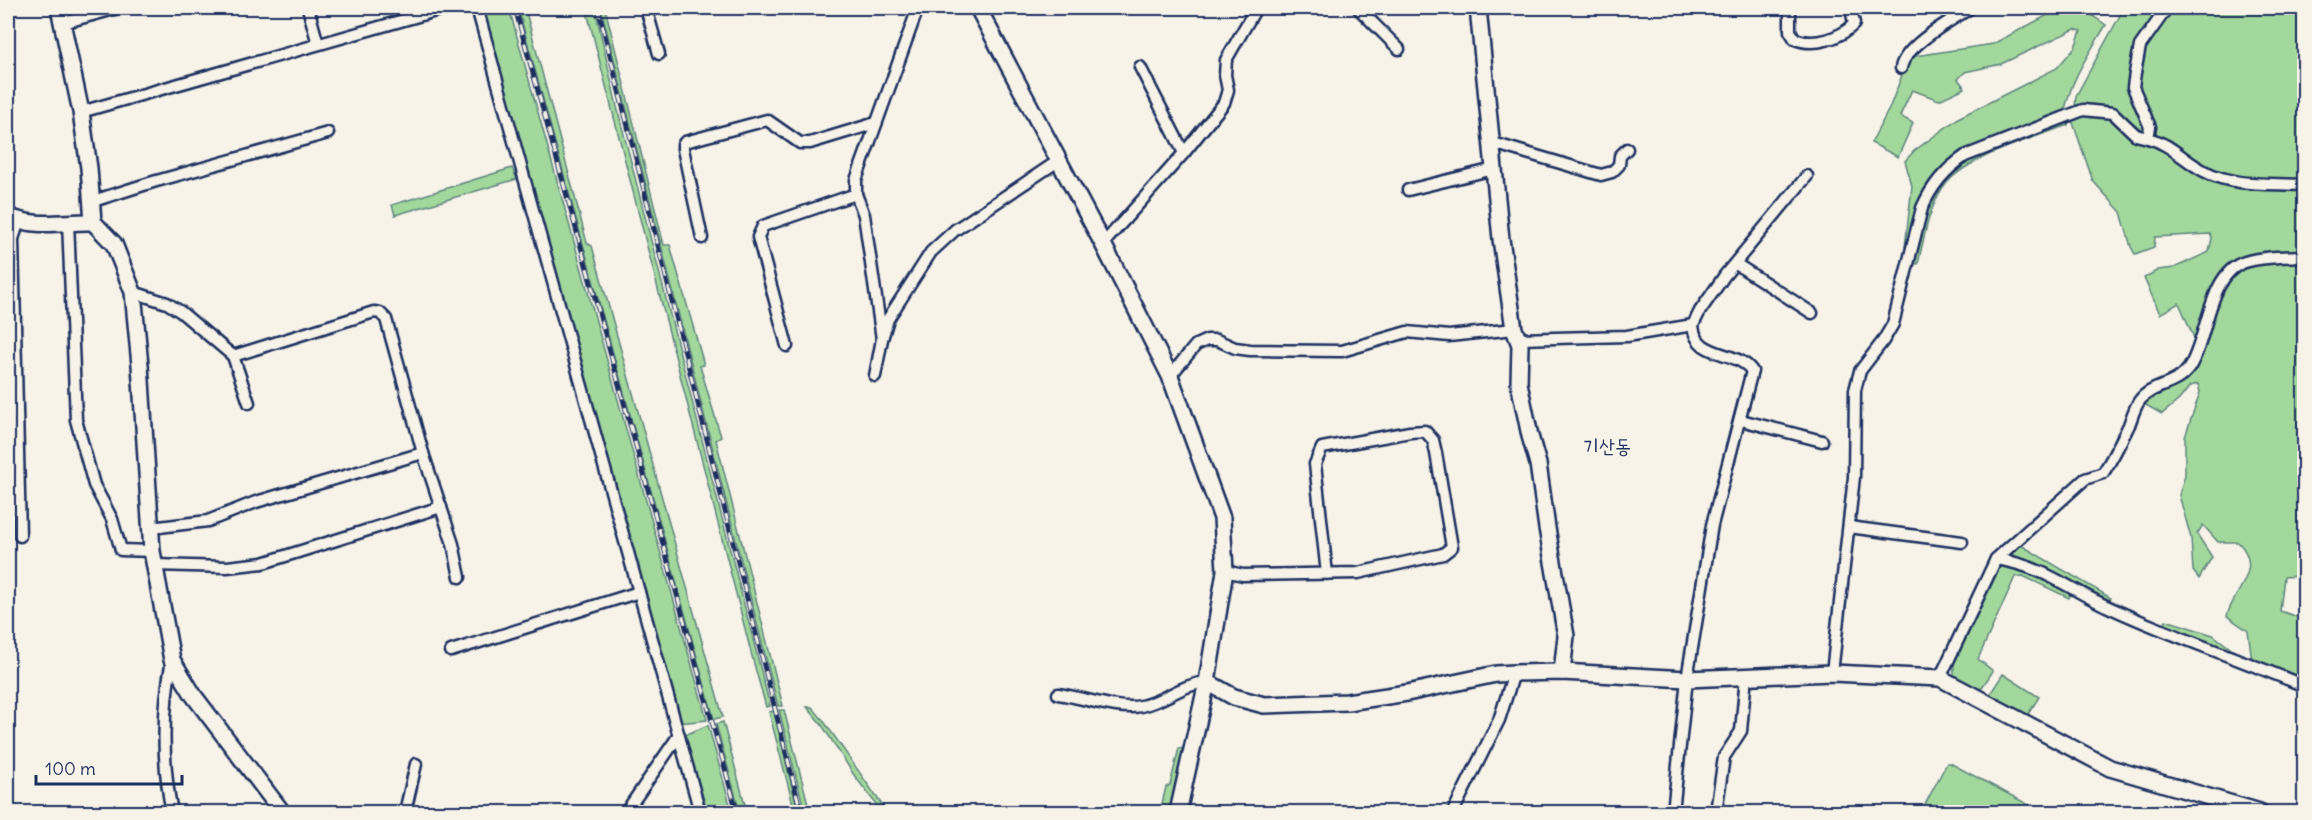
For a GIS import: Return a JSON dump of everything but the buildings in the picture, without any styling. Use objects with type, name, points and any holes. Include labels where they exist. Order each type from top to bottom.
[{"type":"street","points":[[59,8],[81,112],[89,168],[93,222],[114,244],[133,292],[153,558],[171,660],[166,689],[166,766],[172,813]]},
{"type":"street","points":[[63,23],[118,8]]},
{"type":"street","points":[[308,8],[318,44]]},
{"type":"street","points":[[81,112],[446,8]]},
{"type":"street","points":[[477,8],[700,813]]},
{"type":"street","points":[[646,8],[659,54]]},
{"type":"street","points":[[882,339],[864,215],[856,194],[856,180],[918,8]]},
{"type":"street","points":[[978,8],[1170,376],[1222,518],[1225,571],[1207,682],[1179,813]]},
{"type":"street","points":[[1103,244],[1184,153],[1224,103],[1228,90],[1225,75],[1226,60],[1256,8]]},
{"type":"street","points":[[1358,8],[1399,49]]},
{"type":"street","points":[[1478,8],[1494,169],[1516,334],[1521,392],[1538,464],[1566,636],[1562,672]]},
{"type":"street","points":[[1790,8],[1790,31],[1795,39],[1810,41],[1845,33],[1854,24],[1851,8]]},
{"type":"street","points":[[1901,68],[1902,59],[1911,49],[1970,8]]},
{"type":"street","points":[[2148,138],[2150,127],[2133,87],[2135,74],[2140,46],[2168,8]]},
{"type":"street","points":[[1140,67],[1184,153]]},
{"type":"street","points":[[1832,673],[1854,477],[1855,390],[1860,371],[1884,341],[1893,324],[1922,208],[1929,190],[1948,168],[1965,156],[2083,110],[2113,113],[2136,135],[2164,142],[2205,172],[2248,184],[2283,184],[2304,187]]},
{"type":"street","points":[[702,238],[682,145],[685,142],[767,120],[800,143],[876,123]]},
{"type":"street","points":[[90,202],[328,133]]},
{"type":"street","points":[[1493,143],[1601,175],[1612,172],[1619,165],[1620,156],[1627,149]]},
{"type":"street","points":[[875,376],[888,319],[931,252],[956,230],[1058,161]]},
{"type":"street","points":[[1408,190],[1494,169]]},
{"type":"street","points":[[1672,813],[1687,679],[1712,525],[1752,371],[1746,363],[1701,344],[1694,335],[1693,325],[1725,275],[1807,176]]},
{"type":"street","points":[[787,346],[758,237],[763,226],[856,194]]},
{"type":"street","points":[[20,536],[13,219],[44,225],[68,221],[93,222]]},
{"type":"street","points":[[68,221],[76,420],[94,485],[112,519],[122,550],[153,558],[227,567],[263,562],[441,507]]},
{"type":"street","points":[[1940,678],[1996,559],[2085,479],[2103,473],[2140,400],[2148,393],[2176,381],[2187,370],[2201,342],[2218,287],[2229,272],[2243,262],[2263,258],[2304,256]]},
{"type":"street","points":[[1736,264],[1812,313]]},
{"type":"street","points":[[133,292],[167,303],[233,356],[249,403]]},
{"type":"street","points":[[233,356],[374,312],[380,313],[386,319],[423,453],[453,544],[460,577]]},
{"type":"street","points":[[1170,376],[1196,345],[1207,340],[1217,340],[1235,348],[1250,350],[1342,351],[1407,332],[1449,336],[1516,334],[1627,336],[1693,325]]},
{"type":"street","points":[[1741,420],[1822,441]]},
{"type":"street","points":[[8,430],[19,422]]},
{"type":"street","points":[[1225,571],[1243,574],[1327,574],[1358,573],[1443,554],[1452,547],[1433,440],[1425,431],[1322,448],[1315,464],[1327,574]]},
{"type":"street","points":[[151,528],[208,521],[256,502],[423,453]]},
{"type":"street","points":[[1849,527],[1962,542]]},
{"type":"street","points":[[1996,559],[2025,564],[2050,574],[2111,608],[2304,686]]},
{"type":"street","points":[[451,651],[639,592]]},
{"type":"street","points":[[171,660],[194,696],[282,813]]},
{"type":"street","points":[[1058,694],[1130,707],[1143,706],[1194,683],[1207,682],[1234,697],[1264,705],[1276,705],[1347,702],[1407,693],[1496,674],[1514,673],[1562,672],[1687,679],[1832,673],[1940,678],[2109,768],[2260,813]]},
{"type":"street","points":[[1453,813],[1499,720],[1514,673]]},
{"type":"street","points":[[1716,813],[1724,757],[1741,731],[1746,676]]},
{"type":"street","points":[[626,813],[679,735]]},
{"type":"street","points":[[405,813],[416,764]]},
{"type":"green space","points":[[481,8],[509,8],[707,720],[679,723],[552,255]]},
{"type":"green space","points":[[518,8],[525,8],[587,243],[592,246],[723,717],[714,719]]},
{"type":"green space","points":[[586,8],[595,8],[617,107],[770,706],[766,707],[753,660]]},
{"type":"green space","points":[[601,8],[605,8],[664,245],[670,245],[704,365],[700,366],[721,437],[716,440],[783,706],[778,706]]},
{"type":"green space","points":[[2061,8],[2098,8],[2093,16],[2106,25],[2075,79],[2064,115],[1947,164],[1926,193],[1909,249],[1905,247],[1912,186],[1905,161],[1914,151],[1960,117],[2057,68],[2075,47],[2081,31],[2075,29],[2001,64],[1965,72],[1958,79],[1965,88],[1939,100],[1912,90],[1900,116],[1913,123],[1898,157],[1871,143],[1889,109],[1909,57],[1993,44]]},
{"type":"green space","points":[[2124,8],[2162,8],[2133,61],[2147,126],[2143,129],[2112,108],[2094,106],[2075,108],[2076,96]]},
{"type":"green space","points":[[2171,8],[2304,8],[2304,184],[2200,172],[2304,191],[2304,254],[2233,264],[2198,347],[2179,303],[2160,314],[2144,278],[2158,270],[2174,268],[2209,252],[2212,238],[2210,234],[2155,237],[2154,247],[2135,254],[2121,212],[2093,181],[2071,117],[2084,114],[2104,115],[2120,122],[2146,141],[2139,79],[2142,54],[2151,33]]},
{"type":"green space","points":[[2066,121],[2068,125],[1982,158],[1965,167],[1952,178],[1942,189],[1933,206],[1918,264],[1911,262],[1926,206],[1950,169],[1970,158]]},
{"type":"green space","points":[[512,168],[517,179],[395,215],[392,205]]},
{"type":"green space","points":[[2304,259],[2304,564],[2300,566],[2298,576],[2284,577],[2280,611],[2304,619],[2304,683],[2252,660],[2248,631],[2227,616],[2248,571],[2249,561],[2246,552],[2238,542],[2218,542],[2203,525],[2197,534],[2212,557],[2199,579],[2193,571],[2191,538],[2179,495],[2185,475],[2185,437],[2200,392],[2198,384],[2190,386],[2179,400],[2162,414],[2144,404],[2149,398],[2178,383],[2222,286],[2245,264]]},
{"type":"green space","points":[[2019,544],[2111,598],[2109,603],[2010,554]]},
{"type":"green space","points":[[2010,565],[2071,593],[2069,598],[2023,576],[2015,577],[1978,659],[1993,671],[1979,692],[1954,677],[1954,664],[2000,567]]},
{"type":"green space","points":[[2166,620],[2213,635],[2238,654],[2164,627]]},
{"type":"green space","points":[[2003,674],[2039,697],[2025,719],[1988,697]]},
{"type":"green space","points":[[807,707],[812,707],[887,812],[882,812],[854,775],[822,725]]},
{"type":"green space","points":[[779,710],[784,710],[810,812],[805,812]]},
{"type":"green space","points":[[774,711],[798,812],[795,812],[769,712]]},
{"type":"green space","points":[[723,722],[747,812],[740,812],[716,724]]},
{"type":"green space","points":[[708,725],[732,812],[706,812],[685,737]]},
{"type":"green space","points":[[1179,748],[1185,750],[1173,812],[1160,812],[1166,787],[1170,785]]},
{"type":"green space","points":[[1947,763],[1950,763],[2042,812],[1921,812]]},
{"type":"railway","points":[[515,8],[737,812]]},
{"type":"railway","points":[[598,8],[801,812]]},
{"type":"district","name":"기산동","points":[[1607,445]]}]
